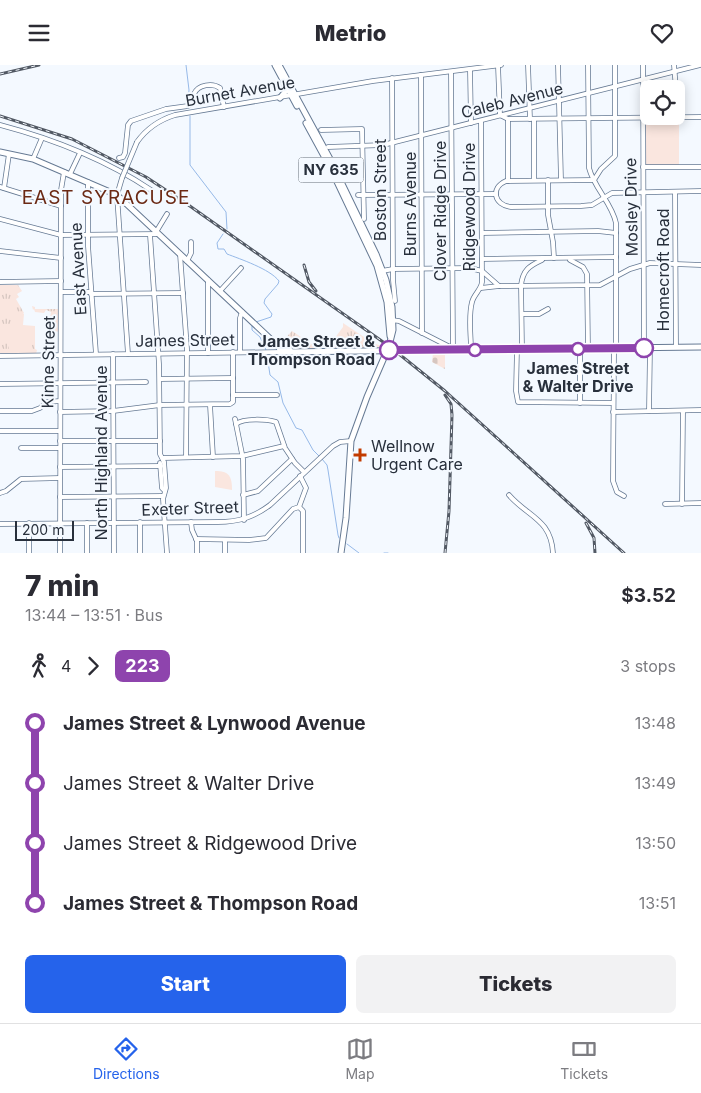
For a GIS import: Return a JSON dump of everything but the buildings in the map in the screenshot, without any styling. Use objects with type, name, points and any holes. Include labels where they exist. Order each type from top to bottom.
[{"type":"main road","name":"NY 635","points":[[275,65],[293,95]]},
{"type":"main road","name":"NY 635","points":[[279,65],[389,288],[393,334],[351,441],[346,519],[341,553]]},
{"type":"main road","points":[[280,75],[285,92],[280,98]]},
{"type":"main road","points":[[0,152],[33,159],[116,195],[278,346],[281,352]]},
{"type":"main road","points":[[278,346],[296,352]]},
{"type":"main road","name":"James Street","points":[[281,352],[701,347]]},
{"type":"street","name":"Burnet Avenue","points":[[116,195],[137,142],[151,127],[167,118],[188,112],[392,78],[500,65]]},
{"type":"street","points":[[500,65],[501,116],[508,119],[640,118]]},
{"type":"street","points":[[528,65],[534,180]]},
{"type":"street","points":[[558,65],[561,180]]},
{"type":"street","points":[[588,65],[588,157],[590,171],[614,217],[616,233],[613,403],[614,485],[617,493],[624,496]]},
{"type":"street","points":[[594,180],[615,156],[615,65]]},
{"type":"street","name":"Mosley Drive","points":[[642,65],[643,79]]},
{"type":"street","points":[[674,65],[676,80]]},
{"type":"street","name":"Caleb Avenue","points":[[328,147],[362,147],[392,143],[676,71],[688,66],[700,65]]},
{"type":"street","points":[[470,70],[471,123]]},
{"type":"street","name":"Clover Ridge Drive","points":[[451,72],[453,350]]},
{"type":"street","name":"Burns Avenue","points":[[421,75],[422,333]]},
{"type":"street","name":"Boston Street","points":[[392,78],[392,195],[395,301]]},
{"type":"street","points":[[119,158],[122,158],[125,153],[128,125],[131,121],[166,109],[188,106],[193,103],[194,94],[198,89],[204,86],[218,86],[220,88],[224,107]]},
{"type":"street","points":[[685,117],[701,117]]},
{"type":"street","points":[[508,119],[508,181]]},
{"type":"street","name":"Ridgewood Drive","points":[[470,350],[471,304],[481,288],[482,271],[481,121]]},
{"type":"street","points":[[0,125],[42,138],[80,153],[132,177],[151,190]]},
{"type":"street","name":"Mosley Drive","points":[[643,125],[644,265],[649,411]]},
{"type":"street","points":[[321,130],[362,129],[364,219]]},
{"type":"street","points":[[33,159],[42,138]]},
{"type":"street","points":[[70,175],[80,153]]},
{"type":"street","points":[[10,154],[2,188],[61,206]]},
{"type":"street","points":[[643,167],[701,167]]},
{"type":"street","name":"Kinne Street","points":[[60,553],[60,190],[64,172]]},
{"type":"street","points":[[548,180],[548,218],[554,258]]},
{"type":"street","points":[[594,180],[508,181],[500,184],[496,194],[500,203],[506,206],[548,206],[588,205],[612,193]]},
{"type":"street","name":"East Avenue","points":[[88,182],[88,235],[96,354]]},
{"type":"street","points":[[601,190],[612,193],[701,191]]},
{"type":"street","name":"Homecroft Road","points":[[675,191],[676,347]]},
{"type":"street","points":[[358,195],[496,194]]},
{"type":"street","points":[[116,195],[128,353]]},
{"type":"street","points":[[0,219],[61,235],[150,235],[158,233],[167,214]]},
{"type":"street","points":[[482,233],[616,233]]},
{"type":"street","points":[[150,235],[160,379],[160,454],[164,465],[166,488],[164,493]]},
{"type":"street","points":[[187,261],[191,253],[191,242]]},
{"type":"street","points":[[0,251],[61,257]]},
{"type":"street","points":[[180,254],[186,353],[186,457]]},
{"type":"street","points":[[482,259],[532,261],[554,258],[616,257]]},
{"type":"street","points":[[577,263],[581,258]]},
{"type":"street","points":[[564,259],[577,263],[585,270],[588,285],[588,349]]},
{"type":"street","points":[[532,261],[524,272],[521,285],[522,314],[516,391],[518,402],[613,403]]},
{"type":"street","points":[[600,285],[644,265],[676,263],[701,265]]},
{"type":"street","points":[[220,291],[240,268]]},
{"type":"street","points":[[381,271],[393,269],[470,268],[482,271],[498,286]]},
{"type":"street","points":[[208,280],[208,353]]},
{"type":"street","points":[[0,282],[61,281]]},
{"type":"street","points":[[481,288],[521,285],[616,285]]},
{"type":"street","points":[[61,292],[183,293]]},
{"type":"street","points":[[522,314],[539,314],[548,309]]},
{"type":"street","points":[[240,352],[240,318],[242,312]]},
{"type":"street","points":[[391,320],[422,333],[453,350]]},
{"type":"street","points":[[580,349],[580,403]]},
{"type":"street","name":"James Street","points":[[0,356],[281,352]]},
{"type":"street","points":[[60,412],[112,411],[160,405],[232,403],[233,353]]},
{"type":"street","name":"North Highland Avenue","points":[[113,354],[114,553]]},
{"type":"street","points":[[160,379],[233,379]]},
{"type":"street","points":[[0,384],[146,383]]},
{"type":"street","points":[[233,395],[277,395]]},
{"type":"street","points":[[0,411],[32,411],[40,408],[47,402],[60,401]]},
{"type":"street","points":[[210,405],[213,457]]},
{"type":"street","points":[[613,411],[701,410]]},
{"type":"street","points":[[682,504],[683,411]]},
{"type":"street","points":[[244,520],[242,456],[235,421],[275,421],[279,427],[284,446],[292,459],[304,472]]},
{"type":"street","points":[[0,431],[60,431]]},
{"type":"street","points":[[60,441],[160,441]]},
{"type":"street","name":"Exeter Street","points":[[0,524],[228,522],[244,520],[264,510],[333,446],[340,442],[351,441]]},
{"type":"street","points":[[162,459],[242,456],[284,446]]},
{"type":"street","points":[[21,448],[60,448]]},
{"type":"street","points":[[162,459],[160,466],[164,493],[167,553]]},
{"type":"street","points":[[243,495],[258,491],[292,459]]},
{"type":"street","points":[[60,467],[160,466]]},
{"type":"street","points":[[299,507],[306,489],[300,476]]},
{"type":"street","points":[[0,493],[6,491],[21,479],[60,478]]},
{"type":"street","points":[[60,497],[164,493]]},
{"type":"street","points":[[509,495],[515,503],[544,525],[551,540],[553,553]]},
{"type":"street","points":[[665,504],[701,503]]},
{"type":"street","points":[[196,539],[266,538],[293,509],[299,507]]},
{"type":"street","points":[[299,507],[303,511],[303,553]]},
{"type":"street","points":[[140,522],[140,553]]},
{"type":"street","points":[[191,522],[196,539],[197,553]]},
{"type":"street","points":[[29,523],[29,553]]},
{"type":"street","points":[[87,523],[87,553]]},
{"type":"street","points":[[225,540],[225,553]]},
{"type":"green space","points":[[646,125],[679,125],[679,165],[646,165]]},
{"type":"green space","points":[[0,285],[18,285],[22,291],[17,294],[19,297],[16,299],[24,313],[23,325],[35,326],[36,354],[0,353]]},
{"type":"green space","points":[[32,306],[35,309],[58,309],[59,332],[55,331],[49,324],[51,312],[46,310],[44,313],[35,312]]},
{"type":"green space","points":[[343,323],[373,343],[384,347],[326,348],[326,340],[334,339],[343,327]]},
{"type":"green space","points":[[9,328],[30,328],[32,330],[32,351],[9,351]]},
{"type":"green space","points":[[292,331],[313,345],[315,341],[318,341],[320,347],[311,350],[300,350],[280,344]]},
{"type":"green space","points":[[433,353],[445,353],[445,369],[432,362]]},
{"type":"green space","points":[[215,471],[224,472],[229,475],[232,490],[215,487]]},
{"type":"waterway","points":[[186,65],[189,90],[188,104]]},
{"type":"waterway","points":[[190,116],[190,165],[226,212],[227,229]]},
{"type":"waterway","points":[[223,234],[217,243],[218,249],[224,249],[227,254],[269,272],[279,281],[264,303],[272,314],[271,317],[256,322]]},
{"type":"waterway","points":[[252,326],[252,330],[260,337],[266,350]]},
{"type":"waterway","points":[[267,355],[270,375],[278,382],[283,403],[296,428],[302,430],[313,450],[319,456]]},
{"type":"waterway","points":[[322,459],[327,465],[339,538]]},
{"type":"waterway","points":[[347,544],[359,553]]},
{"type":"railway","points":[[0,74],[39,65]]},
{"type":"railway","points":[[0,116],[72,139],[146,177],[386,344]]},
{"type":"railway","points":[[304,265],[309,282],[316,291]]},
{"type":"railway","points":[[399,354],[445,391],[624,553]]},
{"type":"railway","points":[[445,395],[451,404],[452,415],[449,511],[445,553]]},
{"type":"railway","points":[[586,523],[594,538],[595,553]]},
{"type":"bus line","name":"223","points":[[389,350],[644,348]]},
{"type":"place","name":"James Street & Walter Drive","points":[[578,349]]},
{"type":"place","name":"James Street & Thompson Road","points":[[389,350]]},
{"type":"place","name":"Wellnow Urgent Care","points":[[360,455]]},
{"type":"district","name":"EAST SYRACUSE","points":[[106,197]]}]
